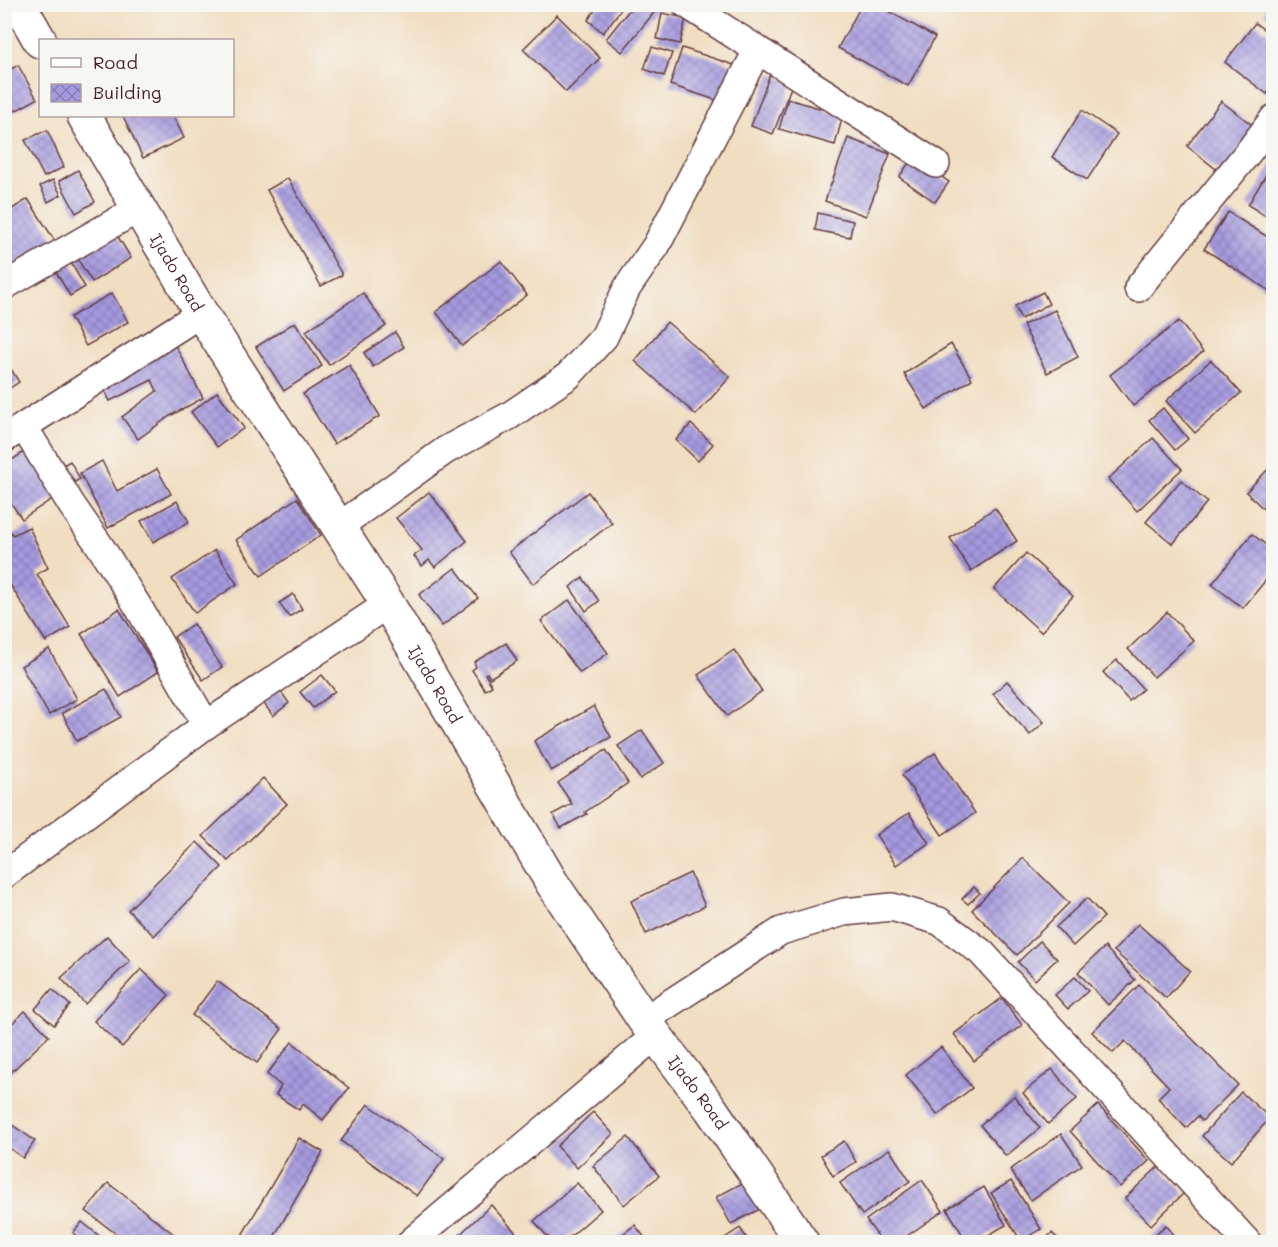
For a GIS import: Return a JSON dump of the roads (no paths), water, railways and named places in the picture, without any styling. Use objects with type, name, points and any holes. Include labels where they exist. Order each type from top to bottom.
[{"type":"street","points":[[19,4],[39,39]]},
{"type":"street","points":[[686,4],[936,164]]},
{"type":"street","points":[[338,527],[446,450],[509,416],[568,376],[604,337],[627,288],[656,246],[757,51]]},
{"type":"street","name":"Ijado Road","points":[[85,117],[201,313],[388,604],[552,883],[650,1028],[711,1109],[802,1242]]},
{"type":"street","points":[[1138,288],[1274,118]]},
{"type":"street","points":[[4,286],[138,209]]},
{"type":"street","points":[[201,313],[14,433],[100,546],[206,725]]},
{"type":"street","points":[[4,875],[16,854],[388,604]]},
{"type":"street","points":[[411,1242],[650,1028],[781,931],[844,912],[892,907],[939,921],[981,952],[1247,1242]]}]
